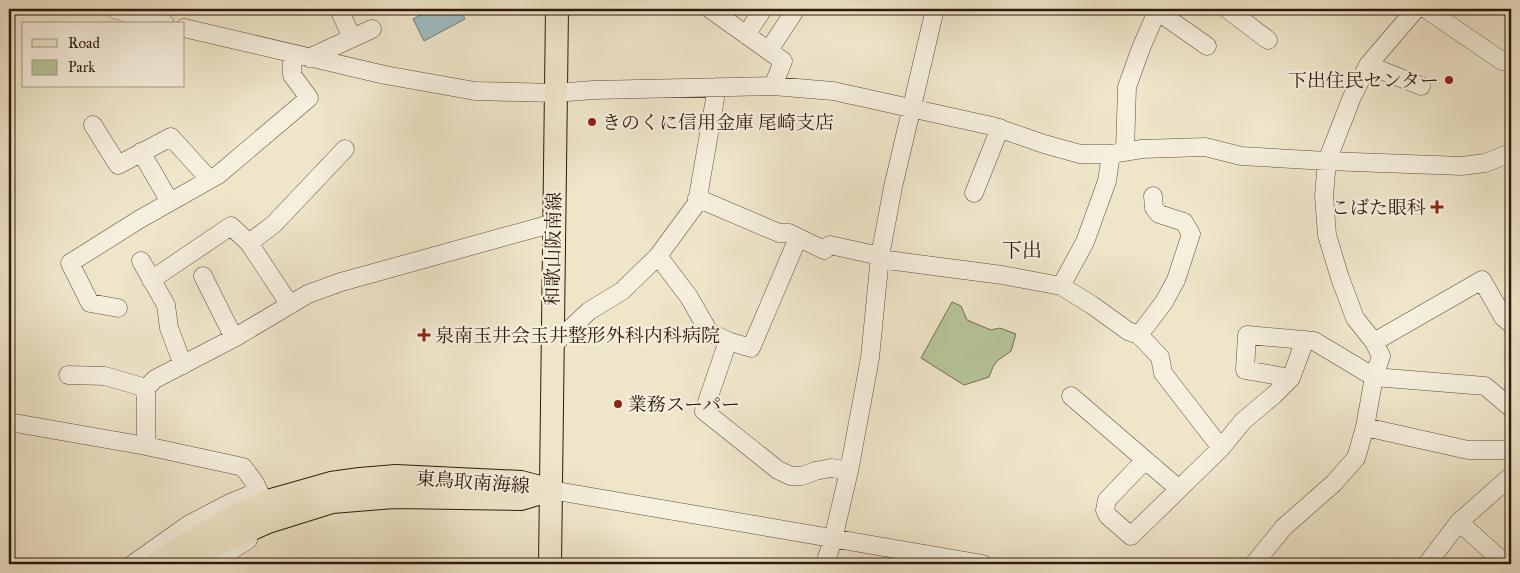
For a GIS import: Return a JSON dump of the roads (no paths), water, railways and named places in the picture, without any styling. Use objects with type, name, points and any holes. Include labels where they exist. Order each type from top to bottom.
[{"type":"main road","name":"和歌山阪南線","points":[[550,564],[557,9]]},
{"type":"main road","name":"東鳥取南海線","points":[[155,564],[261,496],[298,491],[360,478],[396,476],[521,482],[551,490]]},
{"type":"main road","name":"東鳥取南海線","points":[[186,564],[220,544],[268,522],[332,502],[394,497],[521,499],[551,490]]},
{"type":"street","points":[[114,9],[159,22]]},
{"type":"street","points":[[339,9],[352,38]]},
{"type":"street","points":[[710,9],[783,61],[773,86]]},
{"type":"street","points":[[746,35],[763,9]]},
{"type":"street","points":[[769,50],[796,9]]},
{"type":"street","points":[[825,564],[849,471],[870,358],[880,257],[893,187],[910,108],[935,9]]},
{"type":"street","points":[[1227,9],[1268,40]]},
{"type":"street","points":[[1254,564],[1284,527],[1334,484],[1356,458],[1365,427],[1374,378],[1381,356],[1374,342],[1355,318],[1327,235],[1324,196],[1327,161],[1352,97],[1368,65],[1416,9]]},
{"type":"street","points":[[1426,9],[1502,61],[1511,57]]},
{"type":"street","points":[[1061,286],[1085,242],[1118,152],[1127,87],[1141,48],[1158,10],[1206,46]]},
{"type":"street","points":[[185,28],[384,75],[475,91],[555,93],[593,90],[773,86],[832,91],[1000,128],[1044,144],[1080,154],[1205,147],[1241,156],[1462,166],[1485,163],[1511,153]]},
{"type":"street","points":[[118,308],[90,303],[70,263],[140,219],[218,175],[309,98],[292,75],[300,56],[372,29]]},
{"type":"street","points":[[1368,65],[1421,86]]},
{"type":"street","points":[[552,346],[589,311],[622,291],[658,256],[697,202],[717,87]]},
{"type":"street","points":[[93,125],[118,164],[170,137],[209,180]]},
{"type":"street","points":[[974,193],[1000,128]]},
{"type":"street","points":[[249,243],[274,224],[345,149]]},
{"type":"street","points":[[142,152],[170,202]]},
{"type":"street","points":[[1139,335],[1164,302],[1172,287],[1191,234],[1184,222],[1159,214],[1154,208],[1153,196]]},
{"type":"street","points":[[698,198],[779,233],[789,233],[824,250],[830,245],[880,257],[1002,275],[1061,286],[1092,305],[1128,331],[1139,335],[1160,357],[1163,373],[1221,448]]},
{"type":"street","points":[[146,446],[146,388],[155,379],[234,338],[308,294],[341,282],[554,223]]},
{"type":"street","points":[[151,280],[230,226],[249,243],[290,305]]},
{"type":"street","points":[[658,256],[689,297],[709,332],[728,341],[751,348],[798,238]]},
{"type":"street","points":[[141,262],[166,305],[169,328],[183,365]]},
{"type":"street","points":[[203,276],[234,338]]},
{"type":"street","points":[[1374,342],[1482,280],[1503,317],[1511,324]]},
{"type":"street","points":[[1291,378],[1244,370],[1247,335],[1314,341],[1374,378],[1485,386],[1511,408]]},
{"type":"street","points":[[1145,460],[1107,500],[1106,510],[1108,516],[1131,536],[1221,448],[1243,421],[1274,396],[1291,378],[1305,340]]},
{"type":"street","points":[[728,341],[704,411],[778,470],[791,476],[802,476],[831,468],[849,471]]},
{"type":"street","points":[[68,375],[105,376],[146,388]]},
{"type":"street","points":[[1071,396],[1179,489]]},
{"type":"street","points":[[9,422],[146,446],[243,467],[255,483],[261,496],[230,503],[188,525],[133,564]]},
{"type":"street","points":[[1365,427],[1468,450],[1511,450]]},
{"type":"street","points":[[1427,564],[1459,522],[1507,487]]},
{"type":"street","points":[[551,490],[983,564]]},
{"type":"street","points":[[209,564],[297,514]]},
{"type":"street","points":[[1459,522],[1502,557]]},
{"type":"water","points":[[433,9],[460,9],[465,19],[424,41],[413,19]]},
{"type":"place","name":"下出住民センター","points":[[1449,80]]},
{"type":"place","name":"きのくに信用金庫 尾崎支店","points":[[592,122]]},
{"type":"place","name":"こばた眼科","points":[[1437,207]]},
{"type":"place","name":"泉南玉井会玉井整形外科内科病院","points":[[424,335]]},
{"type":"place","name":"業務スーパー","points":[[618,404]]},
{"type":"district","name":"下出","points":[[1022,250]]}]
